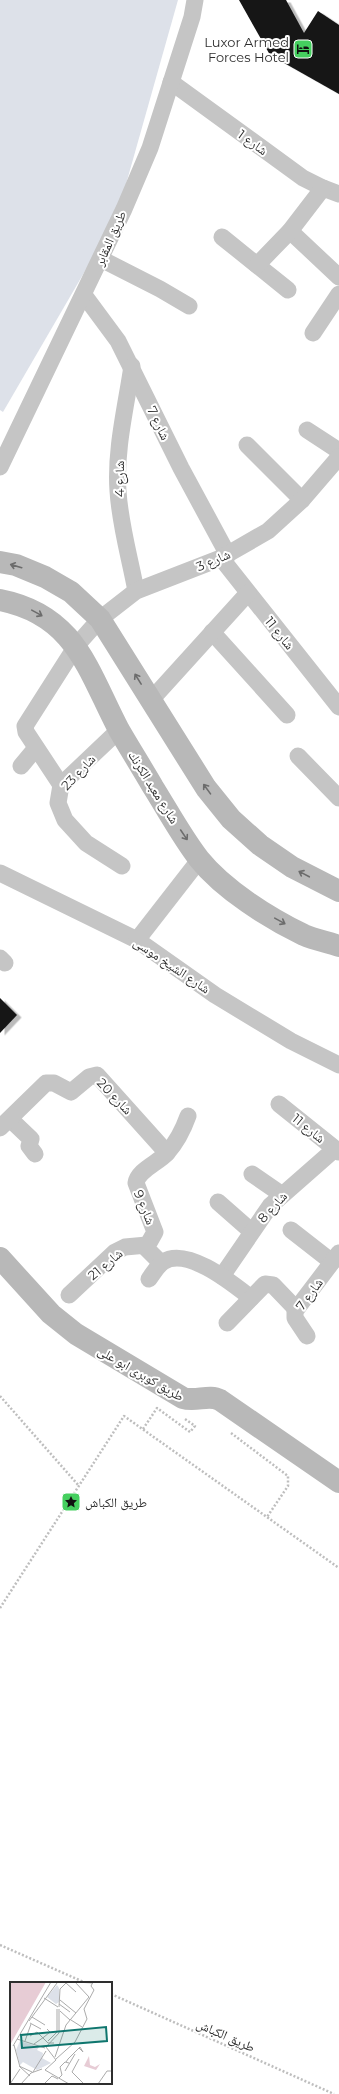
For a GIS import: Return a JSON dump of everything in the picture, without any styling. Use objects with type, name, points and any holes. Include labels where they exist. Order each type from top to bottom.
[{"type":"street","name":"طريق المقابر","points":[[0,467],[101,259],[150,148],[192,17],[195,0]]},
{"type":"street","name":"شارع 1","points":[[170,82],[303,178],[339,194]]},
{"type":"street","points":[[257,265],[290,230],[323,188]]},
{"type":"street","points":[[290,230],[339,277]]},
{"type":"street","points":[[222,237],[288,290]]},
{"type":"street","points":[[101,259],[160,289],[189,306]]},
{"type":"street","points":[[313,333],[339,294]]},
{"type":"street","name":"شارع 7","points":[[84,295],[118,341],[132,366],[180,468],[224,556]]},
{"type":"street","name":"شارع 4","points":[[132,366],[118,466],[118,491],[121,516],[136,591]]},
{"type":"street","points":[[307,430],[339,451]]},
{"type":"street","points":[[247,445],[302,500]]},
{"type":"street","name":"شارع 3","points":[[36,748],[26,732],[25,726],[76,646],[100,619],[136,591],[224,556],[268,531],[302,500],[339,457]]},
{"type":"street","name":"شارع 11","points":[[224,556],[248,593],[339,707]]},
{"type":"street","points":[[0,562],[16,565],[45,576],[71,592],[100,619],[206,788],[231,819],[260,845],[292,867],[339,891]]},
{"type":"street","points":[[151,700],[248,593]]},
{"type":"street","name":"شارع معبد الكرنك","points":[[0,600],[30,610],[47,619],[63,632],[76,646],[84,658],[119,730],[166,808],[200,859],[220,880],[260,910],[305,936],[339,946]]},
{"type":"street","points":[[212,632],[287,714]]},
{"type":"street","name":"شارع 23","points":[[119,730],[61,785],[58,803],[65,820],[86,843],[122,866]]},
{"type":"street","points":[[21,766],[36,748],[61,785]]},
{"type":"street","points":[[298,756],[339,798]]},
{"type":"street","points":[[137,940],[200,859]]},
{"type":"street","name":"شارع الشيخ موسى","points":[[1,876],[137,940],[215,995],[291,1041],[339,1065]]},
{"type":"street","name":"شارع 20","points":[[5,1124],[46,1083],[54,1083],[71,1092],[89,1077],[97,1075],[167,1153]]},
{"type":"street","name":"شارع 11","points":[[279,1104],[337,1150]]},
{"type":"street","name":"شارع 9","points":[[161,1263],[148,1251],[147,1245],[155,1232],[137,1187],[136,1179],[167,1153],[183,1129],[188,1116]]},
{"type":"street","points":[[5,1124],[31,1139],[29,1146],[35,1154]]},
{"type":"street","name":"شارع 8","points":[[222,1276],[251,1231],[281,1194],[337,1150]]},
{"type":"street","points":[[252,1174],[281,1194]]},
{"type":"street","points":[[218,1202],[251,1231]]},
{"type":"street","points":[[291,1230],[335,1258]]},
{"type":"street","name":"شارع 21","points":[[69,1295],[115,1252],[125,1247],[147,1245]]},
{"type":"street","name":"طريق كوبرى ابو على","points":[[0,1258],[51,1314],[76,1334],[183,1398],[198,1400],[214,1397],[220,1400],[339,1482]]},
{"type":"street","name":"شارع 7","points":[[307,1336],[295,1318],[296,1309],[335,1258]]},
{"type":"street","points":[[149,1279],[161,1263],[174,1259],[191,1262],[222,1276],[251,1298]]},
{"type":"street","points":[[227,1323],[262,1286],[269,1284],[296,1309]]},
{"type":"path","points":[[0,1396],[79,1486]]},
{"type":"path","points":[[143,1429],[157,1408],[190,1432],[195,1426],[184,1418]]},
{"type":"path","points":[[0,1608],[124,1416],[339,1568]]},
{"type":"path","points":[[225,1429],[288,1476],[288,1486],[267,1517]]},
{"type":"path","points":[[0,1945],[84,1982]]},
{"type":"path","name":"طريق الكباش","points":[[112,1994],[334,2094]]},
{"type":"shaded area","points":[[0,0],[178,0],[117,216],[3,412],[0,410]]},
{"type":"building","name":"Luxor Armed Forces Hotel","points":[[239,0],[286,0],[304,33],[318,11],[339,25],[339,94],[270,55]]},
{"type":"building","points":[[0,998],[17,1015],[0,1033]]},
{"type":"place","name":"Luxor Armed Forces Hotel","points":[[303,49]]},
{"type":"place","name":"طريق الكباش","points":[[71,1502]]}]
